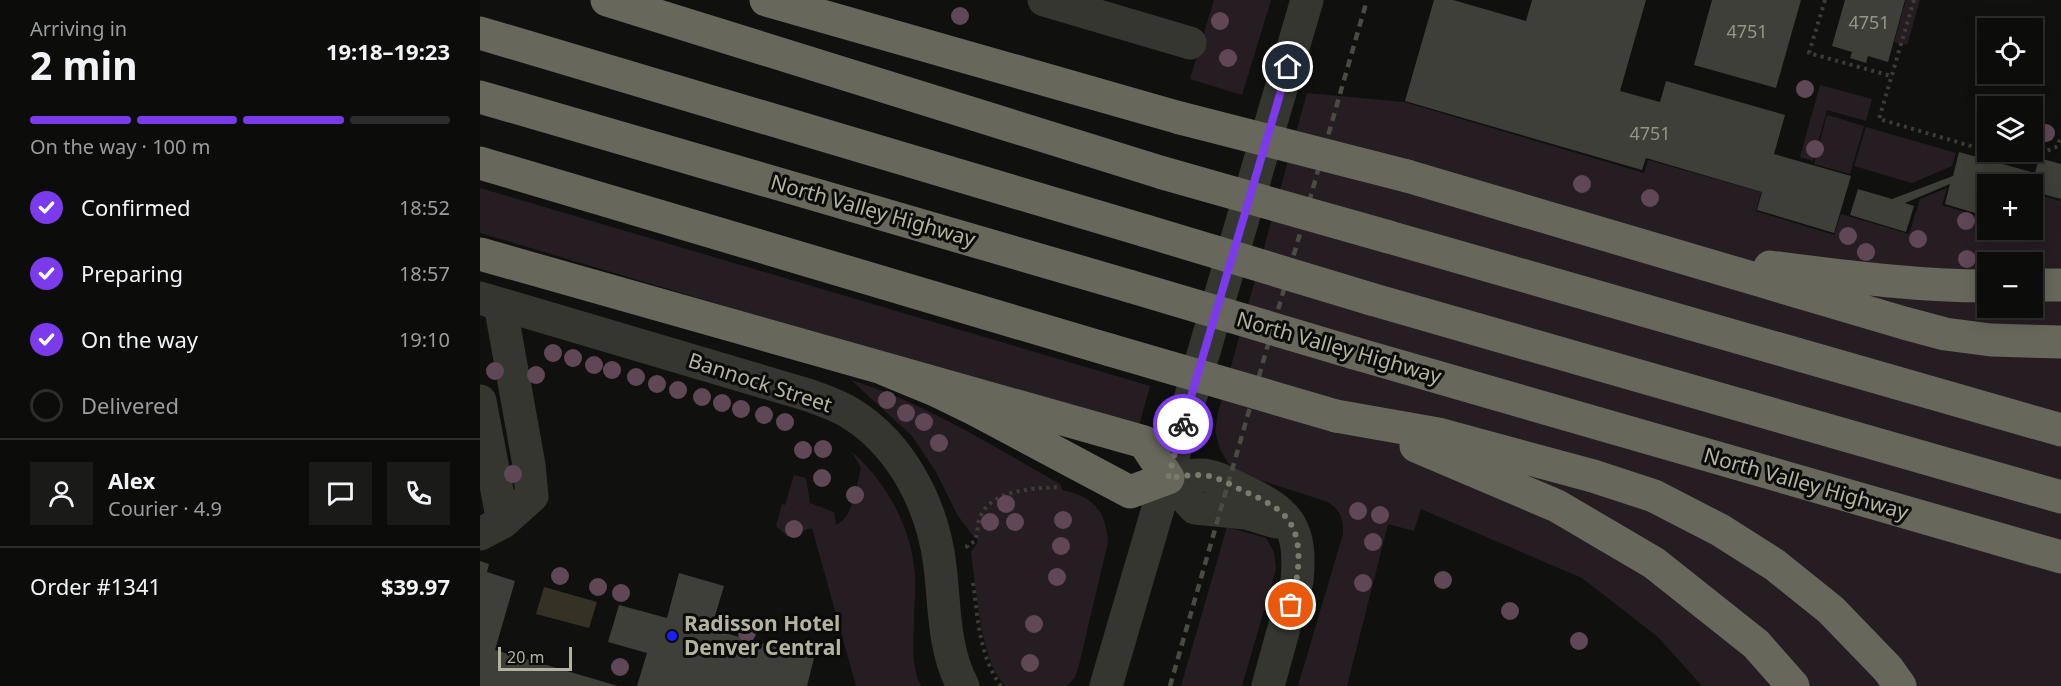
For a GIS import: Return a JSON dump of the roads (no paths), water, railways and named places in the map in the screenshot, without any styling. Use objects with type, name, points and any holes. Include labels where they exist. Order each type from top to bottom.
[{"type":"highway","points":[[607,0],[1163,173],[2061,430]]},
{"type":"highway","points":[[766,0],[1180,118],[1407,176],[1945,334],[1991,340],[2061,342]]},
{"type":"highway","points":[[480,33],[1371,298],[2061,497]]},
{"type":"highway","name":"North Valley Highway","points":[[480,97],[2061,557]]},
{"type":"highway","points":[[480,163],[1336,416],[1434,453],[1557,506],[1654,563],[1756,644],[1793,686]]},
{"type":"highway","points":[[1664,253],[1830,275],[1977,286]]},
{"type":"highway","points":[[480,254],[1144,442],[1168,478],[1130,492],[976,410],[884,369]]},
{"type":"highway","points":[[2043,285],[2061,285]]},
{"type":"highway","points":[[1336,416],[1438,434],[1593,476],[1654,496],[1719,530],[1775,565],[1831,610],[1888,669],[1900,686]]},
{"type":"street","points":[[1044,0],[1190,43]]},
{"type":"street","points":[[1106,686],[1307,0]]},
{"type":"street","points":[[490,301],[515,389],[529,465],[532,496],[491,528]]},
{"type":"street","name":"Bannock Street","points":[[490,301],[808,395],[850,413],[870,429],[902,464],[915,483],[924,503],[939,562],[950,651],[957,676],[963,686]]},
{"type":"street","points":[[491,528],[480,399],[515,389]]},
{"type":"street","points":[[1168,478],[1209,476],[1270,504],[1284,515],[1292,526],[1297,542],[1299,565],[1297,581],[1268,686]]},
{"type":"railway","points":[[1170,686],[1367,0]]},
{"type":"place","name":"Radisson Hotel Denver Central","points":[[672,636]]}]
